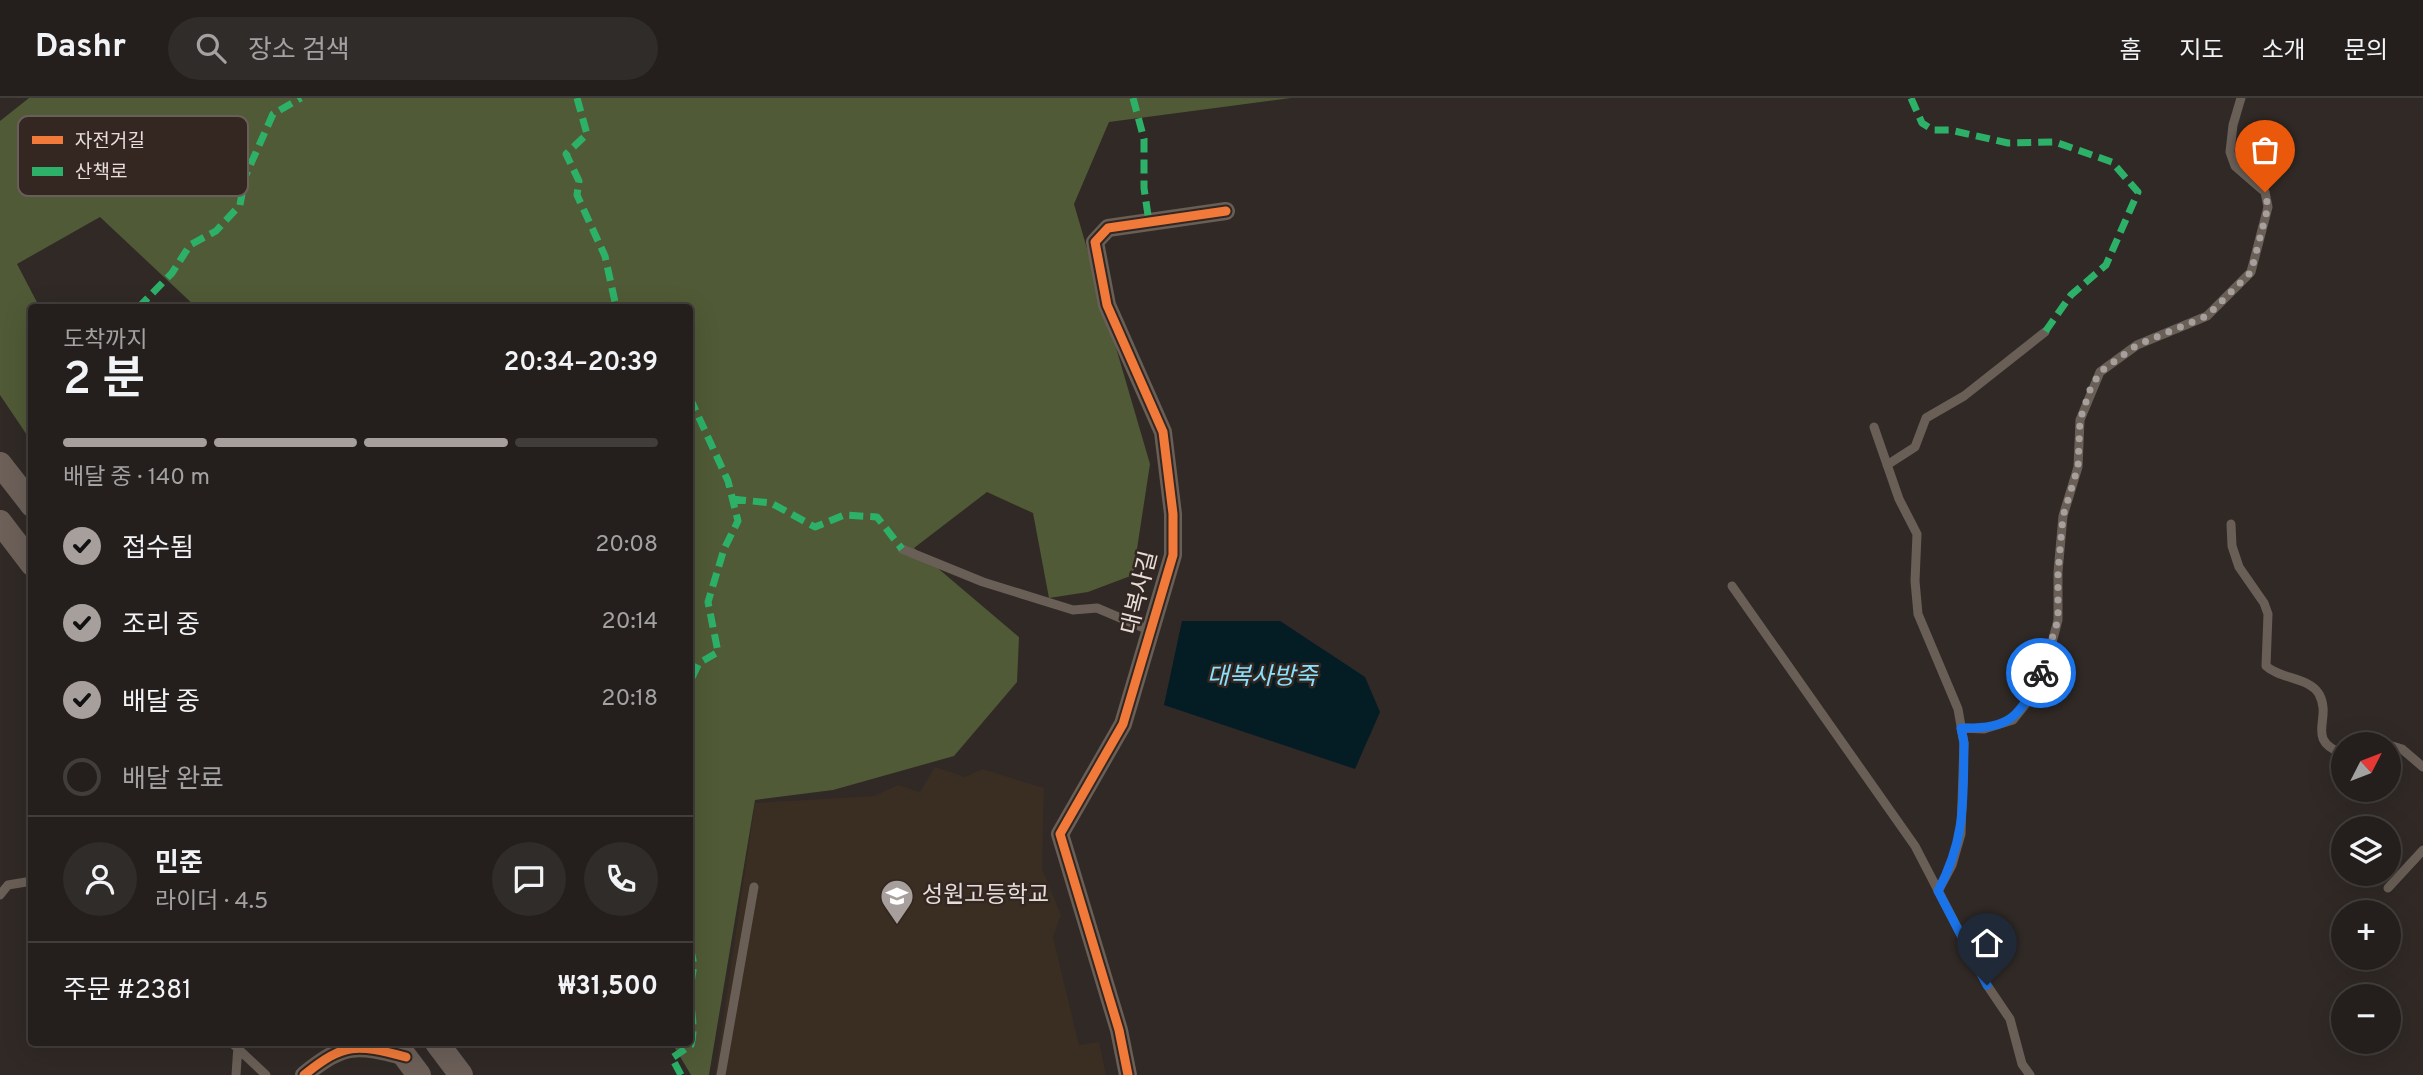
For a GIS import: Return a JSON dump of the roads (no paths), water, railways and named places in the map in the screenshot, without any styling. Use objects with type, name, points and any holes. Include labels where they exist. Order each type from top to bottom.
[{"type":"street","name":"대복사길","points":[[1128,1075],[1119,1030],[1060,834],[1123,724],[1153,631],[1173,555],[1173,514],[1163,432],[1107,305],[1095,242],[1108,228],[1226,211]]},
{"type":"street","points":[[0,464],[28,500]]},
{"type":"street","points":[[0,522],[28,559]]},
{"type":"street","points":[[439,1046],[461,1075]]},
{"type":"street","points":[[304,1075],[333,1048],[373,1049],[407,1058]]},
{"type":"lane","points":[[1961,728],[1984,729],[2013,720],[2025,705],[2047,661],[2058,620],[2058,572],[2063,516],[2078,467],[2080,420],[2100,372],[2137,345],[2207,316],[2251,272],[2268,207],[2265,192],[2235,166],[2230,152],[2233,125],[2241,98]]},
{"type":"lane","points":[[1887,465],[1915,447],[1926,418],[1964,396],[2045,332]]},
{"type":"lane","points":[[1874,427],[1887,465],[1917,534],[1915,581],[1919,614],[1946,676],[1964,743],[1961,834],[1952,865],[1938,891]]},
{"type":"lane","points":[[2231,524],[2232,546],[2239,567],[2264,603],[2267,614],[2264,654],[2266,666],[2274,674],[2307,684],[2317,691],[2324,712],[2321,736],[2325,744],[2331,747]]},
{"type":"lane","points":[[902,549],[983,582],[1073,610],[1097,608],[1153,631]]},
{"type":"lane","points":[[1732,586],[1915,846],[1987,985],[2010,1019],[2022,1064],[2030,1075]]},
{"type":"lane","points":[[2401,749],[2423,767]]},
{"type":"lane","points":[[2388,888],[2423,850]]},
{"type":"lane","points":[[0,895],[8,886],[28,882]]},
{"type":"lane","points":[[721,1075],[754,887]]},
{"type":"lane","points":[[236,1046],[236,1075]]},
{"type":"lane","points":[[237,1046],[266,1075]]},
{"type":"water","name":"대복사방죽","points":[[1182,621],[1280,621],[1365,677],[1380,712],[1355,769],[1164,705]]},
{"type":"place","name":"성원고등학교","points":[[897,926]]}]
